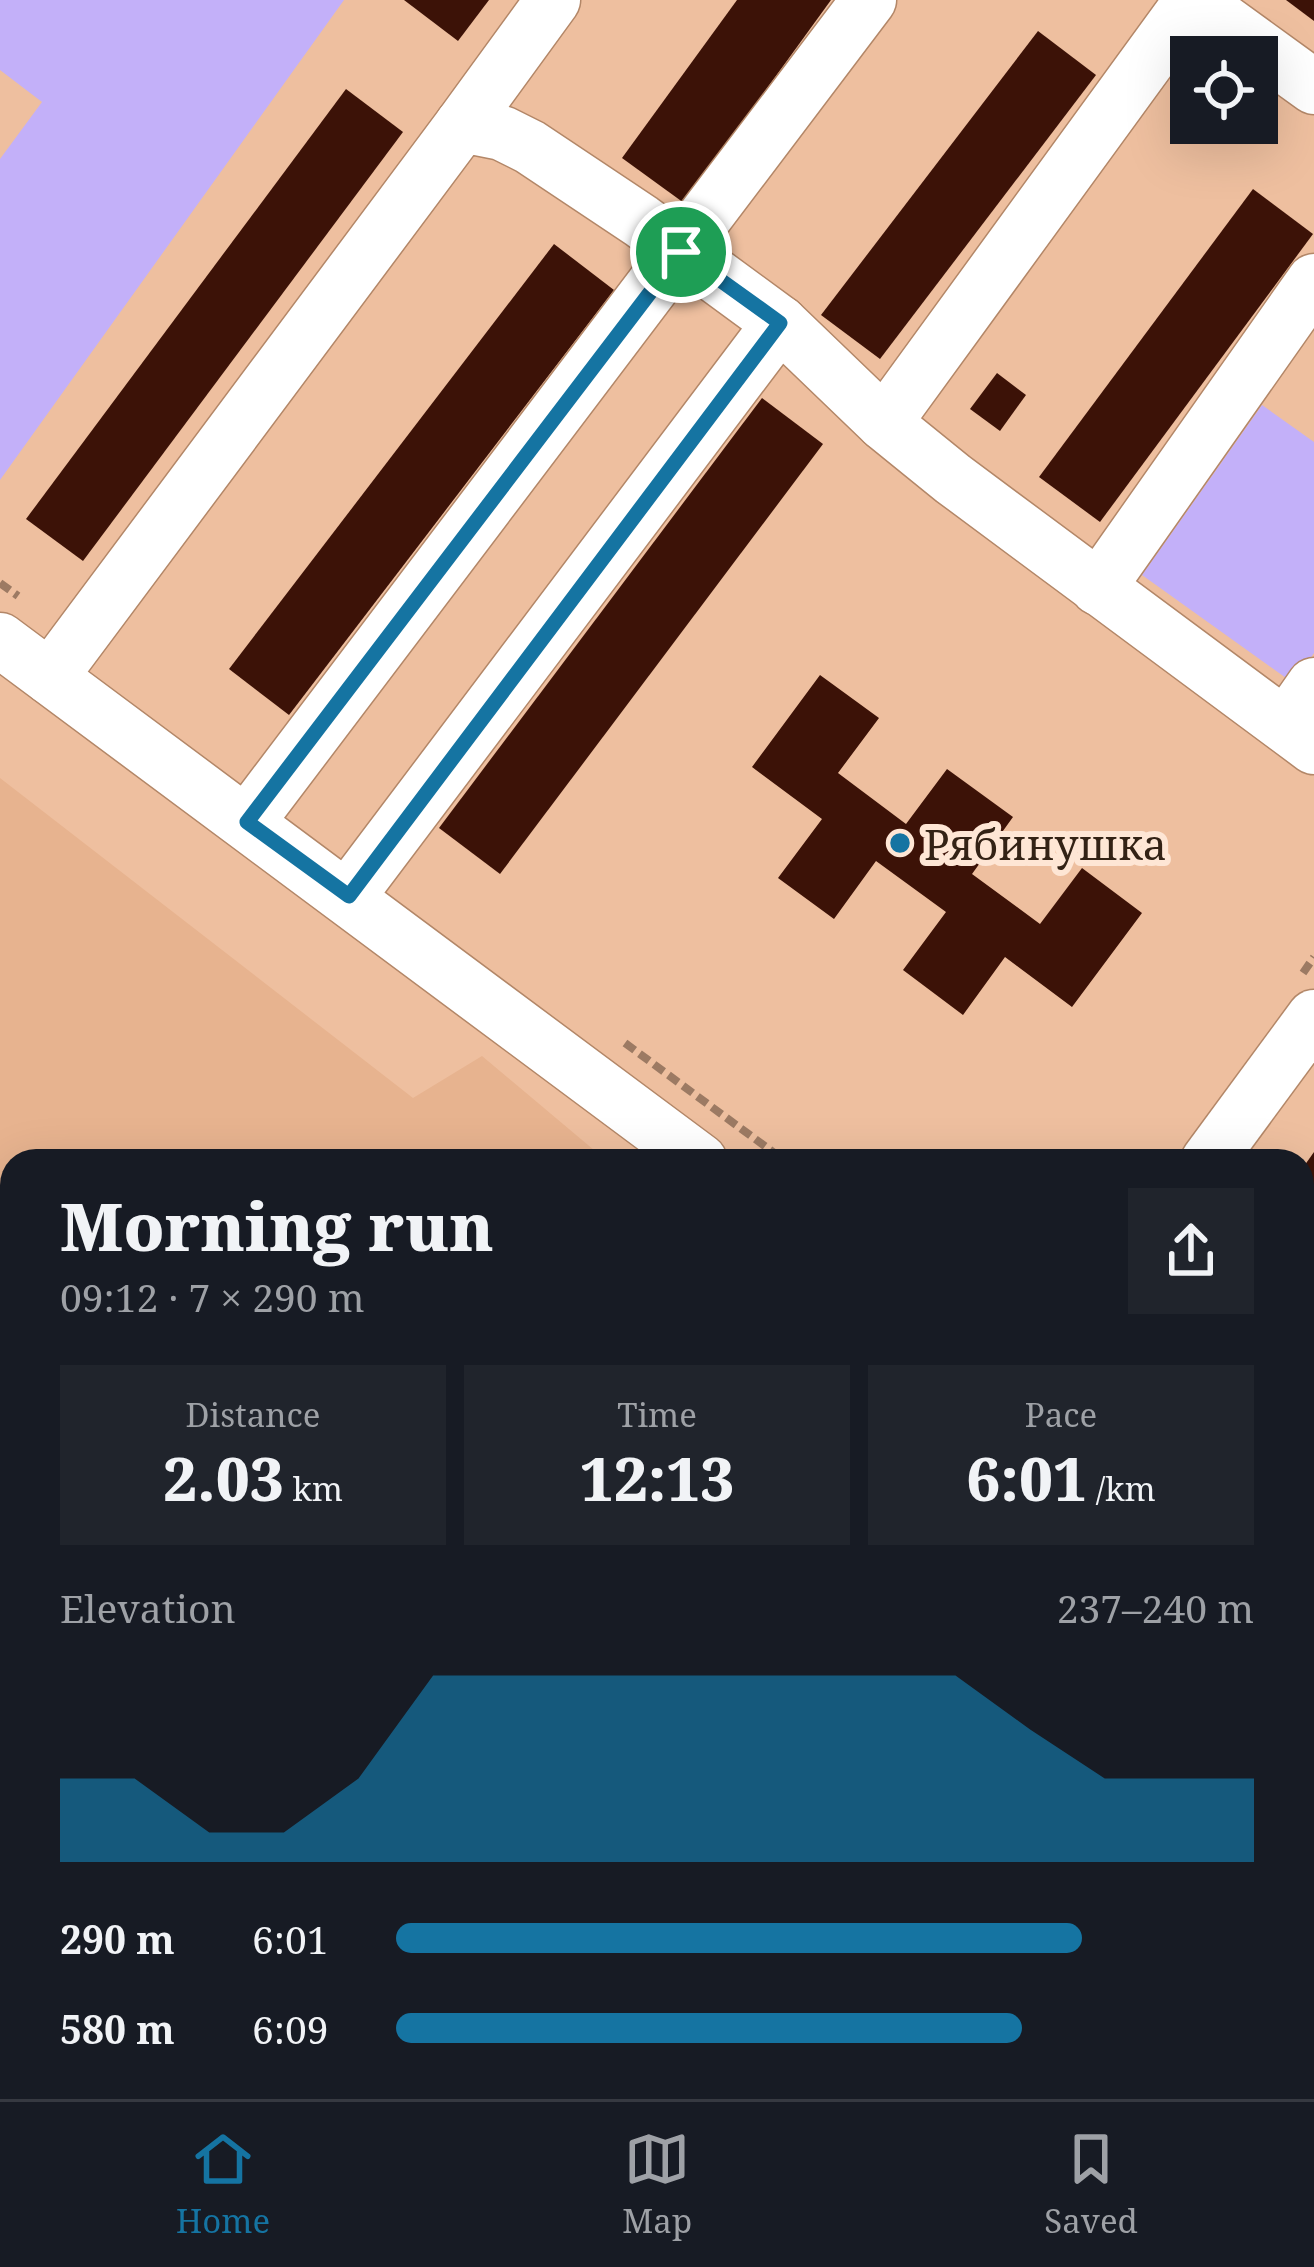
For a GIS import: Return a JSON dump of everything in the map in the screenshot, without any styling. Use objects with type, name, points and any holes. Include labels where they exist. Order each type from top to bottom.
[{"type":"street","points":[[50,677],[554,0]]},
{"type":"street","points":[[247,822],[869,0]]},
{"type":"street","points":[[884,423],[1193,0],[1314,87]]},
{"type":"street","points":[[462,125],[502,133],[530,147],[681,252],[780,323],[884,423],[1098,588],[1305,719]]},
{"type":"street","points":[[1098,588],[1314,281]]},
{"type":"street","points":[[349,896],[780,323]]},
{"type":"street","points":[[0,640],[684,1149]]},
{"type":"street","points":[[1217,1149],[1314,1017]]},
{"type":"shaded area","points":[[0,0],[344,0],[0,480],[0,159],[42,102],[0,70]]},
{"type":"shaded area","points":[[1262,405],[1314,442],[1314,653],[1293,683],[1142,575]]},
{"type":"shaded area","points":[[0,778],[413,1098],[482,1056],[593,1149],[0,1149]]},
{"type":"building","points":[[404,0],[489,0],[458,41]]},
{"type":"building","points":[[737,0],[831,0],[684,203],[622,158]]},
{"type":"building","points":[[1286,0],[1314,0],[1314,21]]},
{"type":"building","points":[[1038,31],[1096,75],[880,359],[821,315]]},
{"type":"building","points":[[346,89],[403,132],[83,561],[26,519]]},
{"type":"building","points":[[1253,189],[1313,234],[1100,522],[1039,477]]},
{"type":"building","points":[[554,244],[614,290],[289,715],[229,669]]},
{"type":"building","points":[[997,373],[1026,395],[1000,431],[970,409]]},
{"type":"building","points":[[762,398],[823,444],[500,874],[439,828]]},
{"type":"building","name":"Рябинушка","points":[[820,675],[879,718],[838,773],[906,824],[947,769],[1013,817],[972,874],[1040,924],[1082,868],[1142,913],[1072,1007],[1005,957],[963,1015],[903,970],[946,912],[876,861],[834,919],[778,878],[822,819],[752,767]]},
{"type":"place","name":"Рябинушка","points":[[900,843]]},
{"type":"route","points":[[681,252],[780,323],[349,896],[247,822],[681,252]]}]
